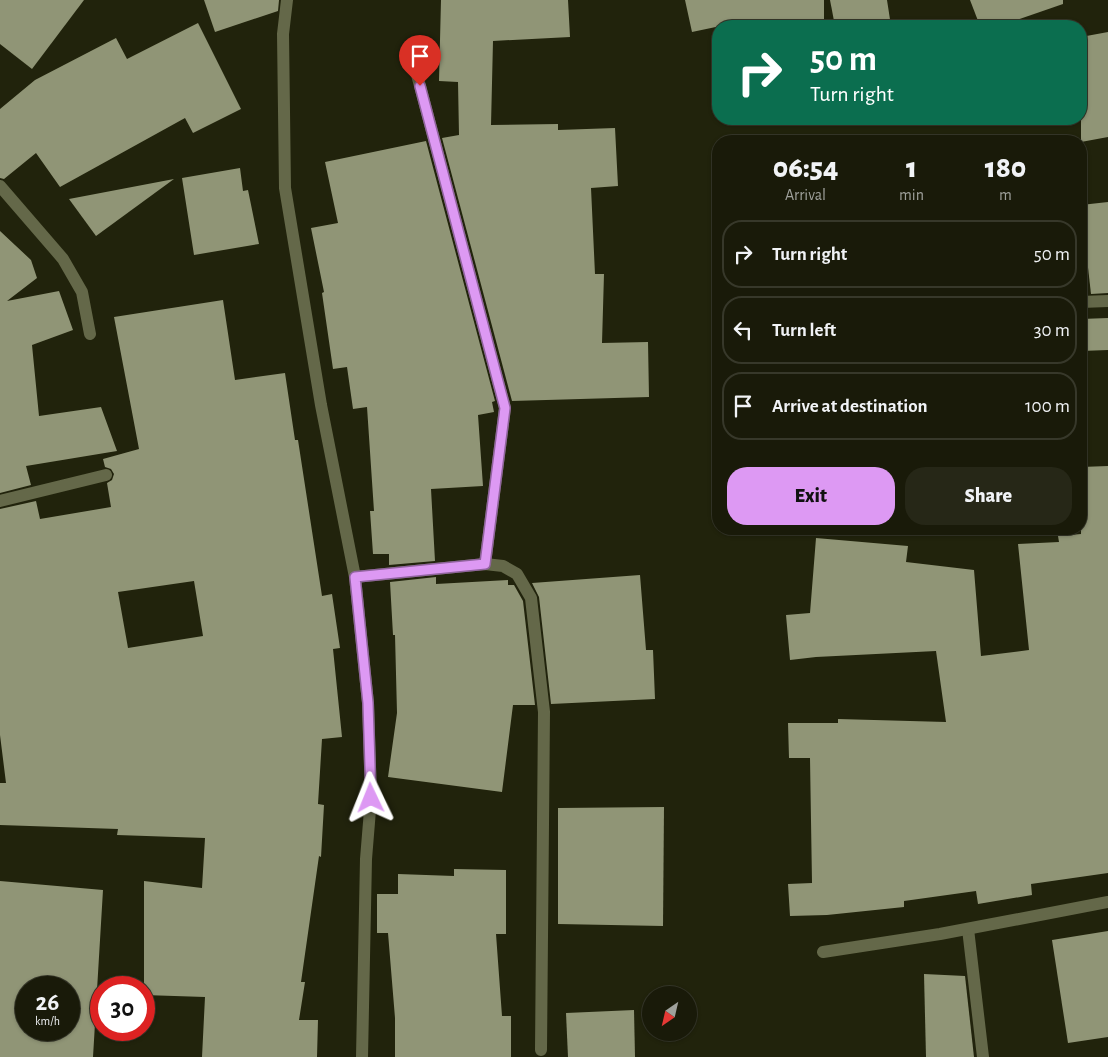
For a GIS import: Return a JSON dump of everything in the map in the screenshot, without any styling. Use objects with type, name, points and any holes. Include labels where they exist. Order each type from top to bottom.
[{"type":"street","points":[[287,0],[284,34],[285,188],[321,405],[355,577],[368,703],[371,798],[366,859],[362,1057]]},
{"type":"street","points":[[415,67],[505,408],[485,564]]},
{"type":"street","points":[[0,186],[7,191],[63,259],[82,292],[90,334]]},
{"type":"street","points":[[1087,302],[1108,301]]},
{"type":"street","points":[[0,501],[106,475]]},
{"type":"street","points":[[355,577],[485,564],[503,566],[517,574],[531,598],[544,712],[541,1050]]},
{"type":"street","points":[[823,952],[968,929],[1108,902]]},
{"type":"street","points":[[968,929],[983,1057]]},
{"type":"building","points":[[0,0],[84,0],[32,69],[0,44]]},
{"type":"building","points":[[204,0],[279,0],[278,11],[215,32]]},
{"type":"building","points":[[441,0],[568,0],[570,37],[493,41],[491,125],[558,124],[558,130],[615,128],[618,186],[591,188],[595,274],[604,274],[602,343],[648,342],[649,397],[512,401],[442,138],[459,135],[458,82],[439,81]]},
{"type":"building","points":[[685,0],[824,0],[824,20],[712,20],[712,28],[692,32]]},
{"type":"building","points":[[830,0],[887,0],[890,20],[834,20]]},
{"type":"building","points":[[970,0],[1063,0],[1063,4],[1016,20],[978,20]]},
{"type":"building","points":[[198,23],[241,109],[193,133],[185,118],[60,187],[36,153],[4,179],[0,178],[0,109],[35,80],[116,38],[127,59]]},
{"type":"building","points":[[1108,32],[1108,137],[1087,141],[1087,135],[1081,135],[1081,125],[1087,125],[1087,36]]},
{"type":"building","points":[[426,141],[495,401],[492,402],[494,412],[478,415],[483,486],[431,489],[435,561],[389,565],[389,554],[373,554],[370,511],[374,511],[367,407],[353,409],[347,367],[333,369],[322,293],[324,292],[311,228],[338,223],[325,162]]},
{"type":"building","points":[[240,168],[243,191],[248,190],[259,244],[194,255],[182,178]]},
{"type":"building","points":[[174,179],[96,236],[69,199]]},
{"type":"building","points":[[1108,202],[1108,293],[1091,294],[1087,258],[1087,204]]},
{"type":"building","points":[[0,231],[31,260],[37,278],[7,301],[59,291],[73,330],[32,345],[39,416],[101,407],[117,451],[26,466],[31,485],[0,493]]},
{"type":"building","points":[[223,300],[235,380],[285,373],[295,440],[298,440],[322,596],[332,594],[340,648],[333,649],[342,737],[322,739],[318,804],[324,805],[321,857],[319,856],[301,982],[305,982],[299,1020],[318,1020],[317,1057],[202,1057],[205,997],[155,995],[155,976],[144,976],[144,881],[202,888],[205,838],[117,835],[118,829],[0,825],[0,783],[6,783],[0,735],[0,509],[36,501],[40,519],[111,507],[107,483],[112,480],[114,474],[111,469],[105,467],[103,459],[139,449],[114,317]],"holes":[[[194,581],[203,636],[128,648],[118,592]]]},
{"type":"building","points":[[1108,318],[1108,350],[1087,351],[1087,319]]},
{"type":"building","points":[[1108,466],[1108,873],[1031,884],[1032,895],[978,904],[976,891],[904,901],[904,907],[827,915],[790,916],[788,884],[812,883],[810,758],[789,758],[788,723],[838,723],[838,719],[946,722],[936,651],[790,660],[786,615],[810,613],[816,538],[908,546],[906,562],[974,570],[981,656],[1029,650],[1018,544],[1059,542],[1058,536],[1087,535],[1087,467]]},
{"type":"building","points":[[640,575],[646,650],[653,650],[655,699],[551,704],[539,597],[532,583]]},
{"type":"building","points":[[436,577],[436,584],[508,580],[508,585],[514,585],[523,601],[535,705],[513,705],[502,792],[388,777],[397,713],[395,635],[393,635],[390,582]]},
{"type":"building","points":[[664,807],[663,926],[558,924],[558,808]]},
{"type":"building","points":[[454,869],[506,870],[506,934],[496,934],[502,1016],[511,1016],[511,1057],[395,1057],[395,1018],[388,933],[377,933],[377,894],[398,894],[398,874],[454,876]]},
{"type":"building","points":[[0,881],[103,890],[98,976],[90,976],[90,1041],[94,1041],[93,1057],[0,1057]]},
{"type":"building","points":[[1108,931],[1108,1037],[1068,1043],[1052,940]]},
{"type":"building","points":[[924,974],[965,976],[974,1057],[926,1057]]},
{"type":"building","points":[[634,1010],[635,1057],[568,1057],[566,1013]]},
{"type":"route","points":[[371,798],[368,703],[355,577],[485,564],[505,408],[420,86]]}]
